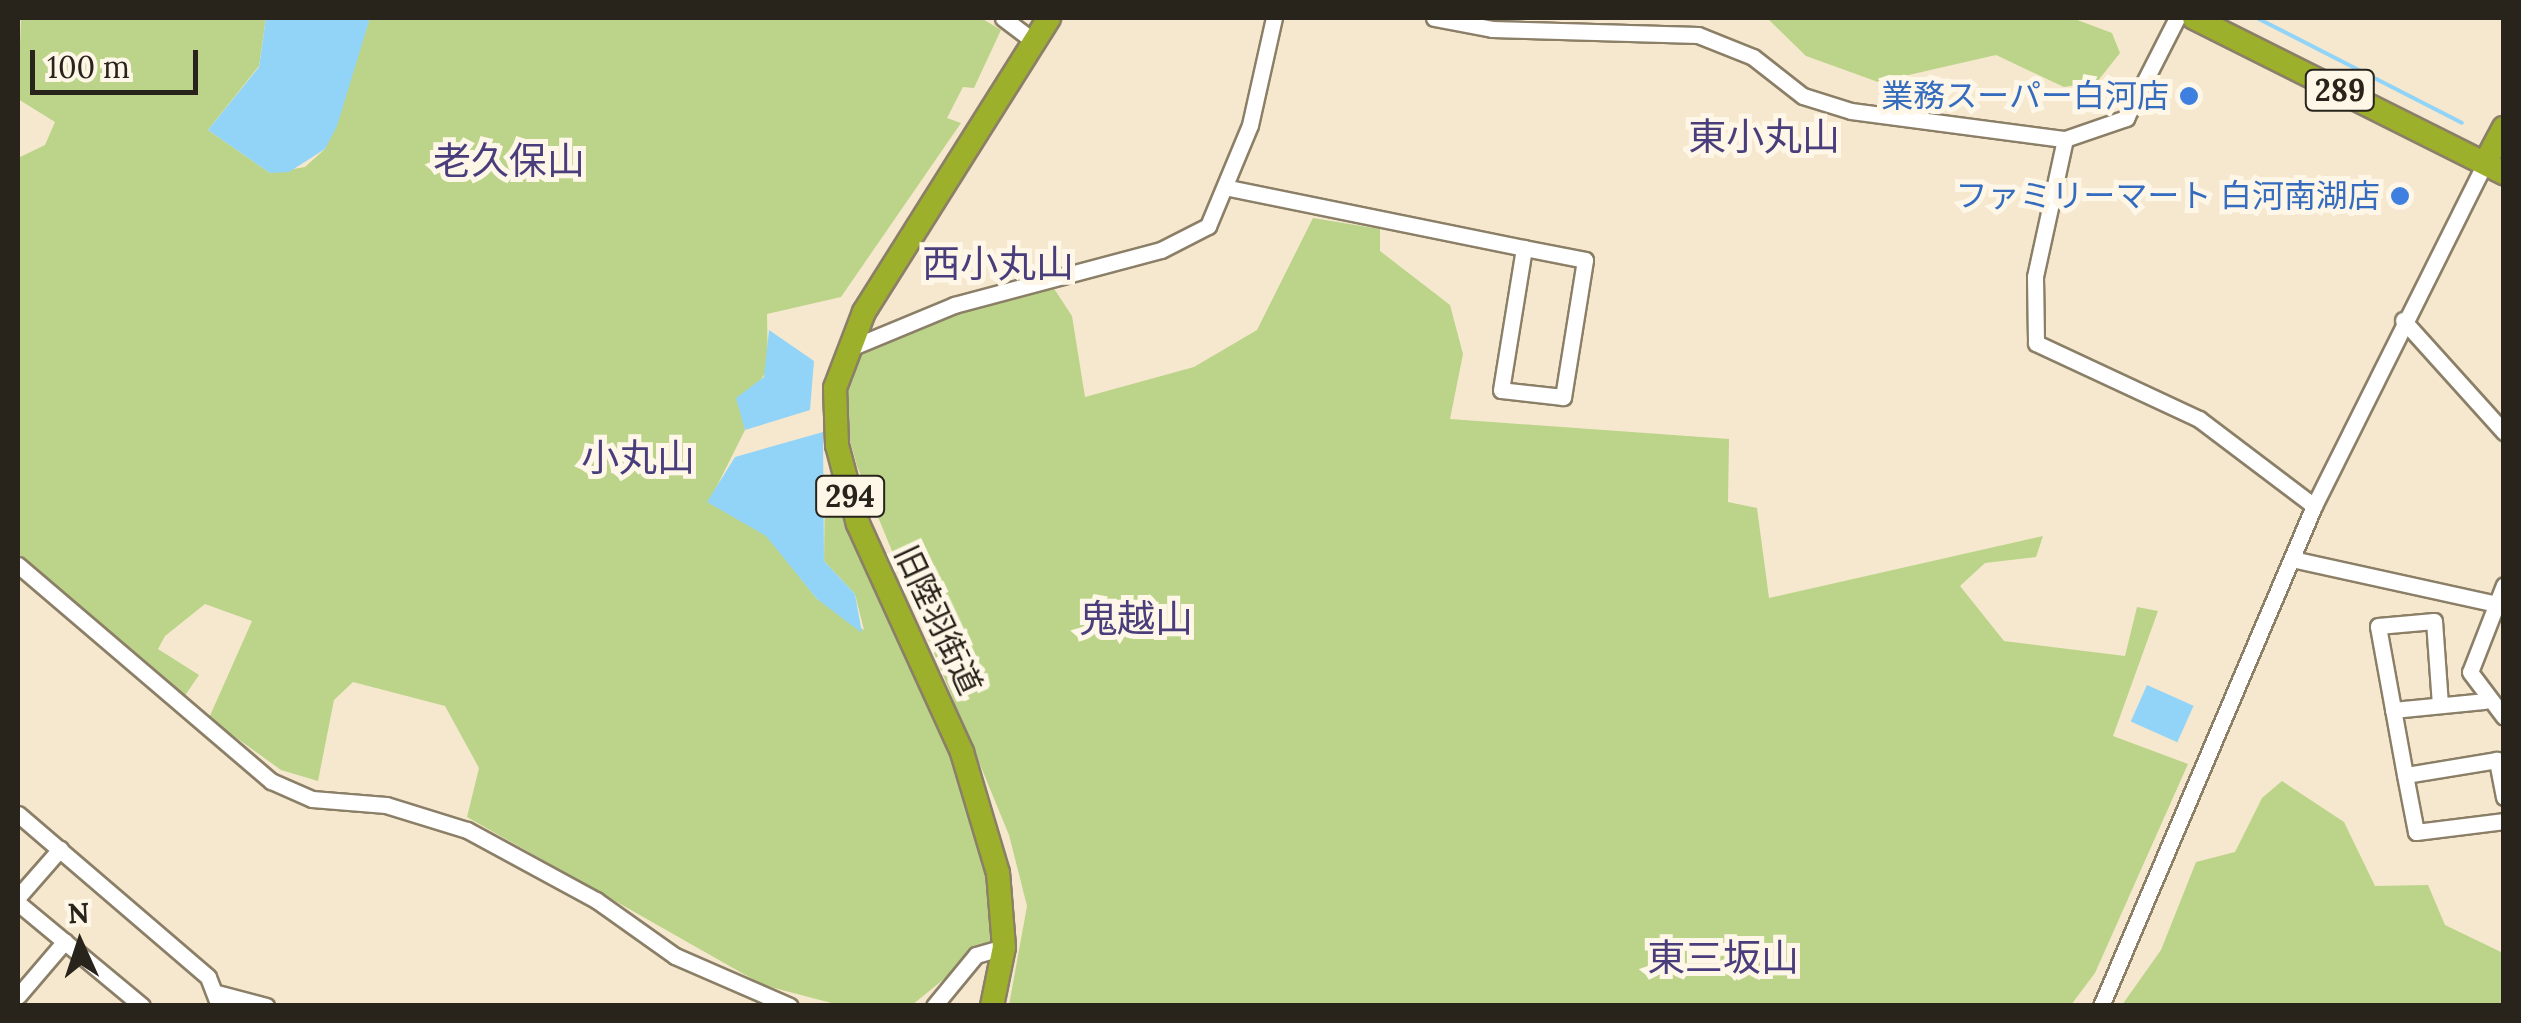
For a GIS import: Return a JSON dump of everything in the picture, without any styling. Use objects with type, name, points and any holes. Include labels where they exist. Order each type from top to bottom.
[{"type":"highway","name":"旧陸羽街道","points":[[992,1006],[1004,947],[998,873],[962,752],[845,479],[834,416],[845,351],[1032,40],[1049,18]]},
{"type":"highway","name":"289","points":[[2194,18],[2494,168]]},
{"type":"highway","points":[[2494,168],[2504,128]]},
{"type":"street","points":[[1003,18],[1032,40]]},
{"type":"street","points":[[845,351],[954,304],[1188,240],[1208,226],[1228,188],[1274,18]]},
{"type":"street","points":[[1434,18],[1510,30],[1698,35],[1753,57],[1804,96],[1852,111],[2065,139],[2126,118],[2178,18]]},
{"type":"street","points":[[2065,139],[2035,276],[2036,343],[2198,419],[2314,506]]},
{"type":"street","points":[[2101,1006],[2314,506],[2403,320],[2494,168]]},
{"type":"street","points":[[1228,188],[1585,260],[1564,397],[1501,390],[1524,248]]},
{"type":"street","points":[[2403,320],[2504,432]]},
{"type":"street","points":[[2292,558],[2492,603]]},
{"type":"street","points":[[18,565],[271,781],[312,799],[386,805],[467,830],[596,900],[675,956],[790,1006]]},
{"type":"street","points":[[2504,585],[2492,603],[2471,660],[2484,701],[2504,717]]},
{"type":"street","points":[[2440,705],[2434,621],[2378,626],[2416,832],[2504,821]]},
{"type":"street","points":[[2394,710],[2484,701]]},
{"type":"street","points":[[2405,775],[2497,760],[2504,797]]},
{"type":"street","points":[[18,814],[218,999],[266,1006]]},
{"type":"street","points":[[60,849],[18,900],[142,1006]]},
{"type":"street","points":[[35,1006],[19,994],[65,941]]},
{"type":"street","points":[[934,1006],[976,956],[1004,947]]},
{"type":"green space","points":[[21,18],[266,18],[259,66],[208,130],[270,173],[305,167],[325,149],[370,18],[981,18],[1001,30],[974,88],[963,87],[947,118],[961,123],[841,297],[767,314],[768,369],[751,395],[739,396],[745,430],[716,488],[717,506],[766,535],[817,599],[864,630],[855,594],[824,561],[825,481],[834,470],[848,530],[946,727],[989,871],[992,940],[912,1005],[839,1005],[763,985],[467,817],[479,768],[445,706],[353,682],[334,700],[318,781],[281,770],[209,718],[252,621],[205,604],[165,636],[158,649],[199,675],[184,697],[18,553],[18,158],[45,145],[55,122],[18,99]]},
{"type":"green space","points":[[1767,18],[2072,18],[2112,33],[2120,53],[2097,82],[2064,87],[1996,55],[1878,82],[1806,56]]},
{"type":"green space","points":[[1313,218],[1380,229],[1380,251],[1450,305],[1463,354],[1450,419],[1729,439],[1728,502],[1757,508],[1769,598],[2043,536],[2036,557],[1985,563],[1960,586],[2004,641],[2125,656],[2137,607],[2158,611],[2113,736],[2188,764],[2095,973],[2071,1005],[1009,1005],[1027,906],[1009,835],[857,466],[844,419],[849,377],[859,354],[979,301],[1051,284],[1072,316],[1085,397],[1194,367],[1257,330]]},
{"type":"green space","points":[[2282,781],[2344,822],[2375,886],[2428,885],[2445,925],[2503,953],[2503,1005],[2122,1005],[2161,950],[2196,862],[2235,852],[2262,798]]},
{"type":"water","points":[[266,18],[370,18],[337,126],[325,149],[289,172],[270,173],[208,130],[259,67]]},
{"type":"water","points":[[769,330],[814,361],[810,410],[745,430],[736,398],[764,377]]},
{"type":"water","points":[[823,432],[824,561],[855,594],[862,633],[817,599],[766,536],[707,502],[735,457]]},
{"type":"water","points":[[2147,685],[2194,706],[2177,742],[2131,722]]},
{"type":"waterway","points":[[2257,18],[2462,123]]},
{"type":"place","name":"業務スーパー白河店","points":[[2189,96]]},
{"type":"place","name":"ファミリーマート 白河南湖店","points":[[2400,196]]},
{"type":"district","name":"東小丸山","points":[[1764,137]]},
{"type":"district","name":"老久保山","points":[[509,161]]},
{"type":"district","name":"西小丸山","points":[[998,264]]},
{"type":"district","name":"小丸山","points":[[638,458]]},
{"type":"district","name":"鬼越山","points":[[1136,619]]},
{"type":"district","name":"東三坂山","points":[[1723,958]]}]
